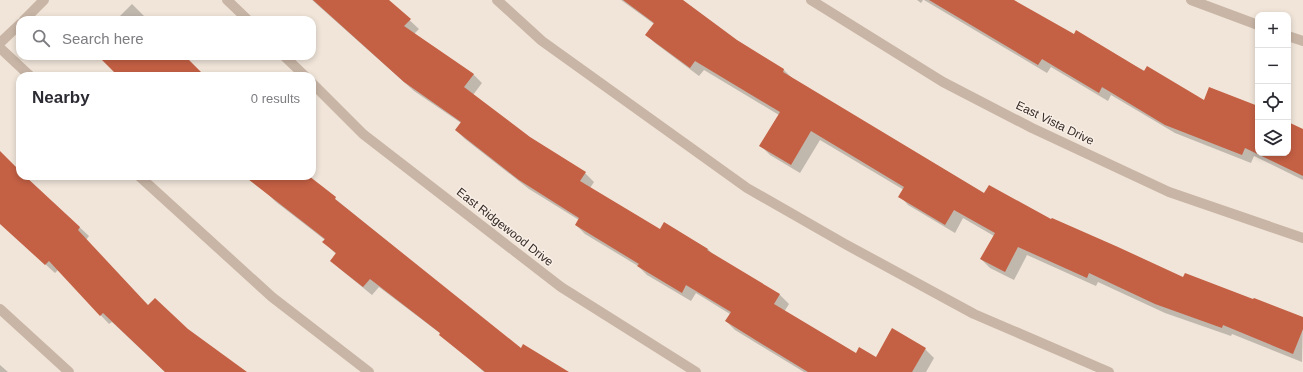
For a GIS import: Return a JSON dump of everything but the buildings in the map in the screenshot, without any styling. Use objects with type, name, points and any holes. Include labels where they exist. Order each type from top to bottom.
[{"type":"street","points":[[28,16],[44,0]]},
{"type":"street","points":[[228,0],[244,16]]},
{"type":"street","points":[[497,0],[542,41],[747,188],[845,244],[974,314],[1109,372]]},
{"type":"street","name":"East Vista Drive","points":[[811,0],[943,82],[1032,128],[1169,192],[1303,238]]},
{"type":"street","points":[[1190,0],[1255,24]]},
{"type":"street","points":[[0,43],[16,28]]},
{"type":"street","points":[[1291,37],[1303,41]]},
{"type":"street","points":[[0,48],[26,72]]},
{"type":"street","points":[[288,60],[301,72]]},
{"type":"street","name":"East Ridgewood Drive","points":[[316,87],[363,134],[561,288],[696,372]]},
{"type":"street","points":[[143,180],[272,296],[369,372]]},
{"type":"street","points":[[0,308],[69,372]]}]
